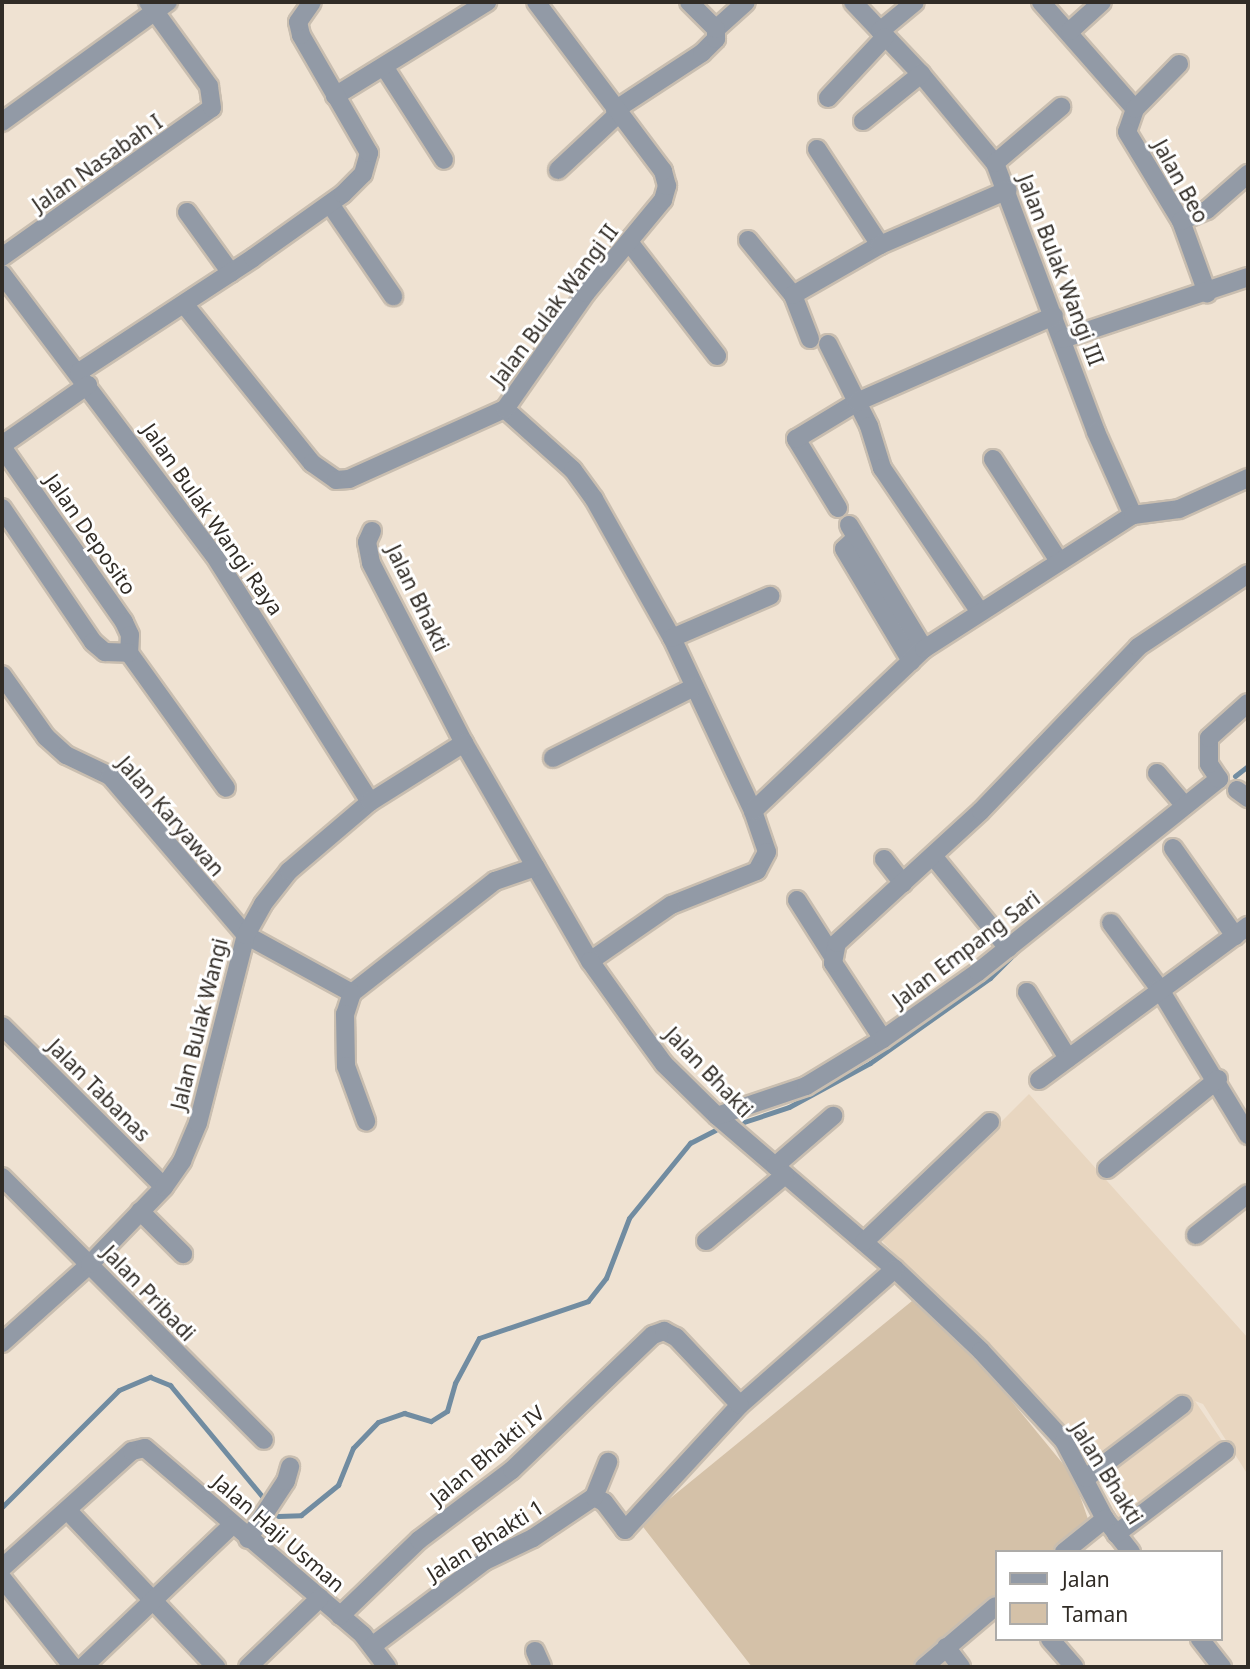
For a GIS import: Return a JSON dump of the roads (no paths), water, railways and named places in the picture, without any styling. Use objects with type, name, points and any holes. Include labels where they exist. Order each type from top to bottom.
[{"type":"street","points":[[84,379],[184,304],[330,204],[363,174],[369,153],[335,96],[298,22],[312,2]]},
{"type":"street","points":[[335,96],[385,68],[487,2]]},
{"type":"street","name":"Jalan Bulak Wangi II","points":[[536,2],[666,178],[663,200],[578,303],[505,409],[573,470],[594,499],[672,638],[753,811],[768,852],[766,862],[757,871],[671,905],[590,961]]},
{"type":"street","points":[[558,170],[617,112],[702,53],[716,38],[716,29],[689,2]]},
{"type":"street","points":[[716,29],[746,2]]},
{"type":"street","name":"Jalan Bulak Wangi III","points":[[853,2],[921,74],[995,163],[1008,190],[1096,432],[1133,515]]},
{"type":"street","points":[[828,99],[883,34],[915,2]]},
{"type":"street","points":[[1041,2],[1070,31],[1135,109],[1179,64]]},
{"type":"street","points":[[1070,31],[1102,2]]},
{"type":"street","points":[[2,122],[157,5]]},
{"type":"street","name":"Jalan Nasabah I","points":[[2,257],[205,116],[215,103],[209,86],[157,5]]},
{"type":"street","points":[[385,68],[444,160]]},
{"type":"street","points":[[863,121],[921,74]]},
{"type":"street","points":[[995,163],[1061,107]]},
{"type":"street","name":"Jalan Beo","points":[[1135,109],[1127,132],[1181,221],[1207,293]]},
{"type":"street","points":[[817,149],[880,245]]},
{"type":"street","points":[[1181,221],[1207,210],[1248,174]]},
{"type":"street","points":[[793,295],[880,245],[1008,190]]},
{"type":"street","points":[[330,204],[393,296]]},
{"type":"street","points":[[187,212],[231,272]]},
{"type":"street","points":[[748,240],[793,295],[857,402],[882,468],[979,612]]},
{"type":"street","points":[[629,242],[717,356]]},
{"type":"street","name":"Jalan Bulak Wangi Raya","points":[[2,274],[84,379],[214,555],[370,802]]},
{"type":"street","points":[[1063,339],[1207,293],[1248,277]]},
{"type":"street","points":[[184,304],[312,463],[336,480],[349,479],[505,409]]},
{"type":"street","points":[[838,508],[796,439],[857,402],[1054,316]]},
{"type":"street","name":"Jalan Deposito","points":[[84,379],[2,446],[124,622],[130,635],[129,653],[226,788]]},
{"type":"street","points":[[993,460],[1059,561]]},
{"type":"street","points":[[753,811],[918,655],[979,612],[1133,515],[1179,509],[1248,478]]},
{"type":"street","points":[[2,508],[93,642],[105,652],[129,653]]},
{"type":"street","name":"Jalan Bhakti","points":[[372,531],[367,542],[371,563],[464,743],[590,961],[664,1064],[717,1116],[895,1269],[1045,1419],[1086,1478],[1105,1519],[1129,1550]]},
{"type":"street","points":[[853,532],[918,655]]},
{"type":"street","points":[[832,955],[837,943],[933,856],[1138,647],[1248,574]]},
{"type":"street","points":[[672,638],[770,596]]},
{"type":"street","name":"Jalan Karyawan","points":[[2,675],[46,737],[66,755],[96,765],[110,776],[246,935]]},
{"type":"street","points":[[553,758],[694,687]]},
{"type":"street","name":"Jalan Empang Sari","points":[[717,1116],[734,1114],[806,1086],[883,1039],[1008,948],[1219,779],[1209,764],[1209,738],[1248,703]]},
{"type":"street","name":"Jalan Bulak Wangi","points":[[2,1343],[90,1264],[164,1187],[182,1161],[198,1123],[246,935],[289,871],[370,802],[464,743]]},
{"type":"street","points":[[1157,773],[1185,806]]},
{"type":"street","points":[[1040,1080],[1159,988],[1241,931],[1173,848]]},
{"type":"street","points":[[933,856],[1008,948]]},
{"type":"street","points":[[884,859],[903,883]]},
{"type":"street","points":[[366,1121],[346,1066],[345,1014],[352,993],[495,881],[536,867]]},
{"type":"street","points":[[797,900],[883,1039]]},
{"type":"street","points":[[1111,923],[1159,988],[1218,1079],[1248,1135]]},
{"type":"street","points":[[246,935],[352,993]]},
{"type":"street","points":[[1027,992],[1068,1058]]},
{"type":"street","name":"Jalan Tabanas","points":[[2,1026],[164,1187]]},
{"type":"street","points":[[1107,1169],[1218,1079]]},
{"type":"street","points":[[706,1241],[833,1116]]},
{"type":"street","points":[[864,1242],[990,1122]]},
{"type":"street","name":"Jalan Pribadi","points":[[2,1177],[264,1440]]},
{"type":"street","points":[[1196,1235],[1248,1194]]},
{"type":"street","points":[[140,1211],[183,1254]]},
{"type":"street","points":[[608,1462],[594,1497],[604,1502],[625,1530],[740,1405],[895,1269]]},
{"type":"street","name":"Jalan Bhakti IV","points":[[340,1616],[419,1541],[512,1469],[653,1335],[664,1331],[676,1337],[740,1405]]},
{"type":"street","points":[[1086,1478],[1182,1405]]},
{"type":"street","name":"Jalan Haji Usman","points":[[69,1512],[132,1451],[151,1450],[232,1525],[340,1616],[372,1646],[387,1667]]},
{"type":"street","points":[[1116,1534],[1225,1451]]},
{"type":"street","points":[[248,1539],[286,1481],[290,1467]]},
{"type":"street","name":"Jalan Bhakti 1","points":[[372,1646],[485,1561],[533,1538],[594,1497]]},
{"type":"street","points":[[2,1568],[69,1512],[216,1667]]},
{"type":"street","points":[[1066,1550],[1105,1519]]},
{"type":"street","points":[[83,1667],[232,1525]]},
{"type":"street","points":[[2,1578],[73,1667]]},
{"type":"street","points":[[248,1667],[320,1598]]},
{"type":"street","points":[[924,1667],[995,1607]]},
{"type":"street","points":[[1052,1641],[1074,1667]]},
{"type":"street","points":[[1202,1641],[1222,1667]]},
{"type":"street","points":[[946,1647],[961,1667]]},
{"type":"waterway","points":[[1235,776],[1248,766]]},
{"type":"waterway","points":[[744,1122],[789,1107],[870,1063],[990,978],[1018,950]]},
{"type":"waterway","points":[[278,1516],[301,1515],[338,1485],[353,1448],[378,1422],[404,1413],[431,1421],[447,1411],[455,1383],[479,1338],[588,1301],[606,1278],[629,1218],[690,1143],[715,1130]]},
{"type":"waterway","points":[[2,1507],[119,1390],[150,1377],[170,1385],[265,1500]]}]
